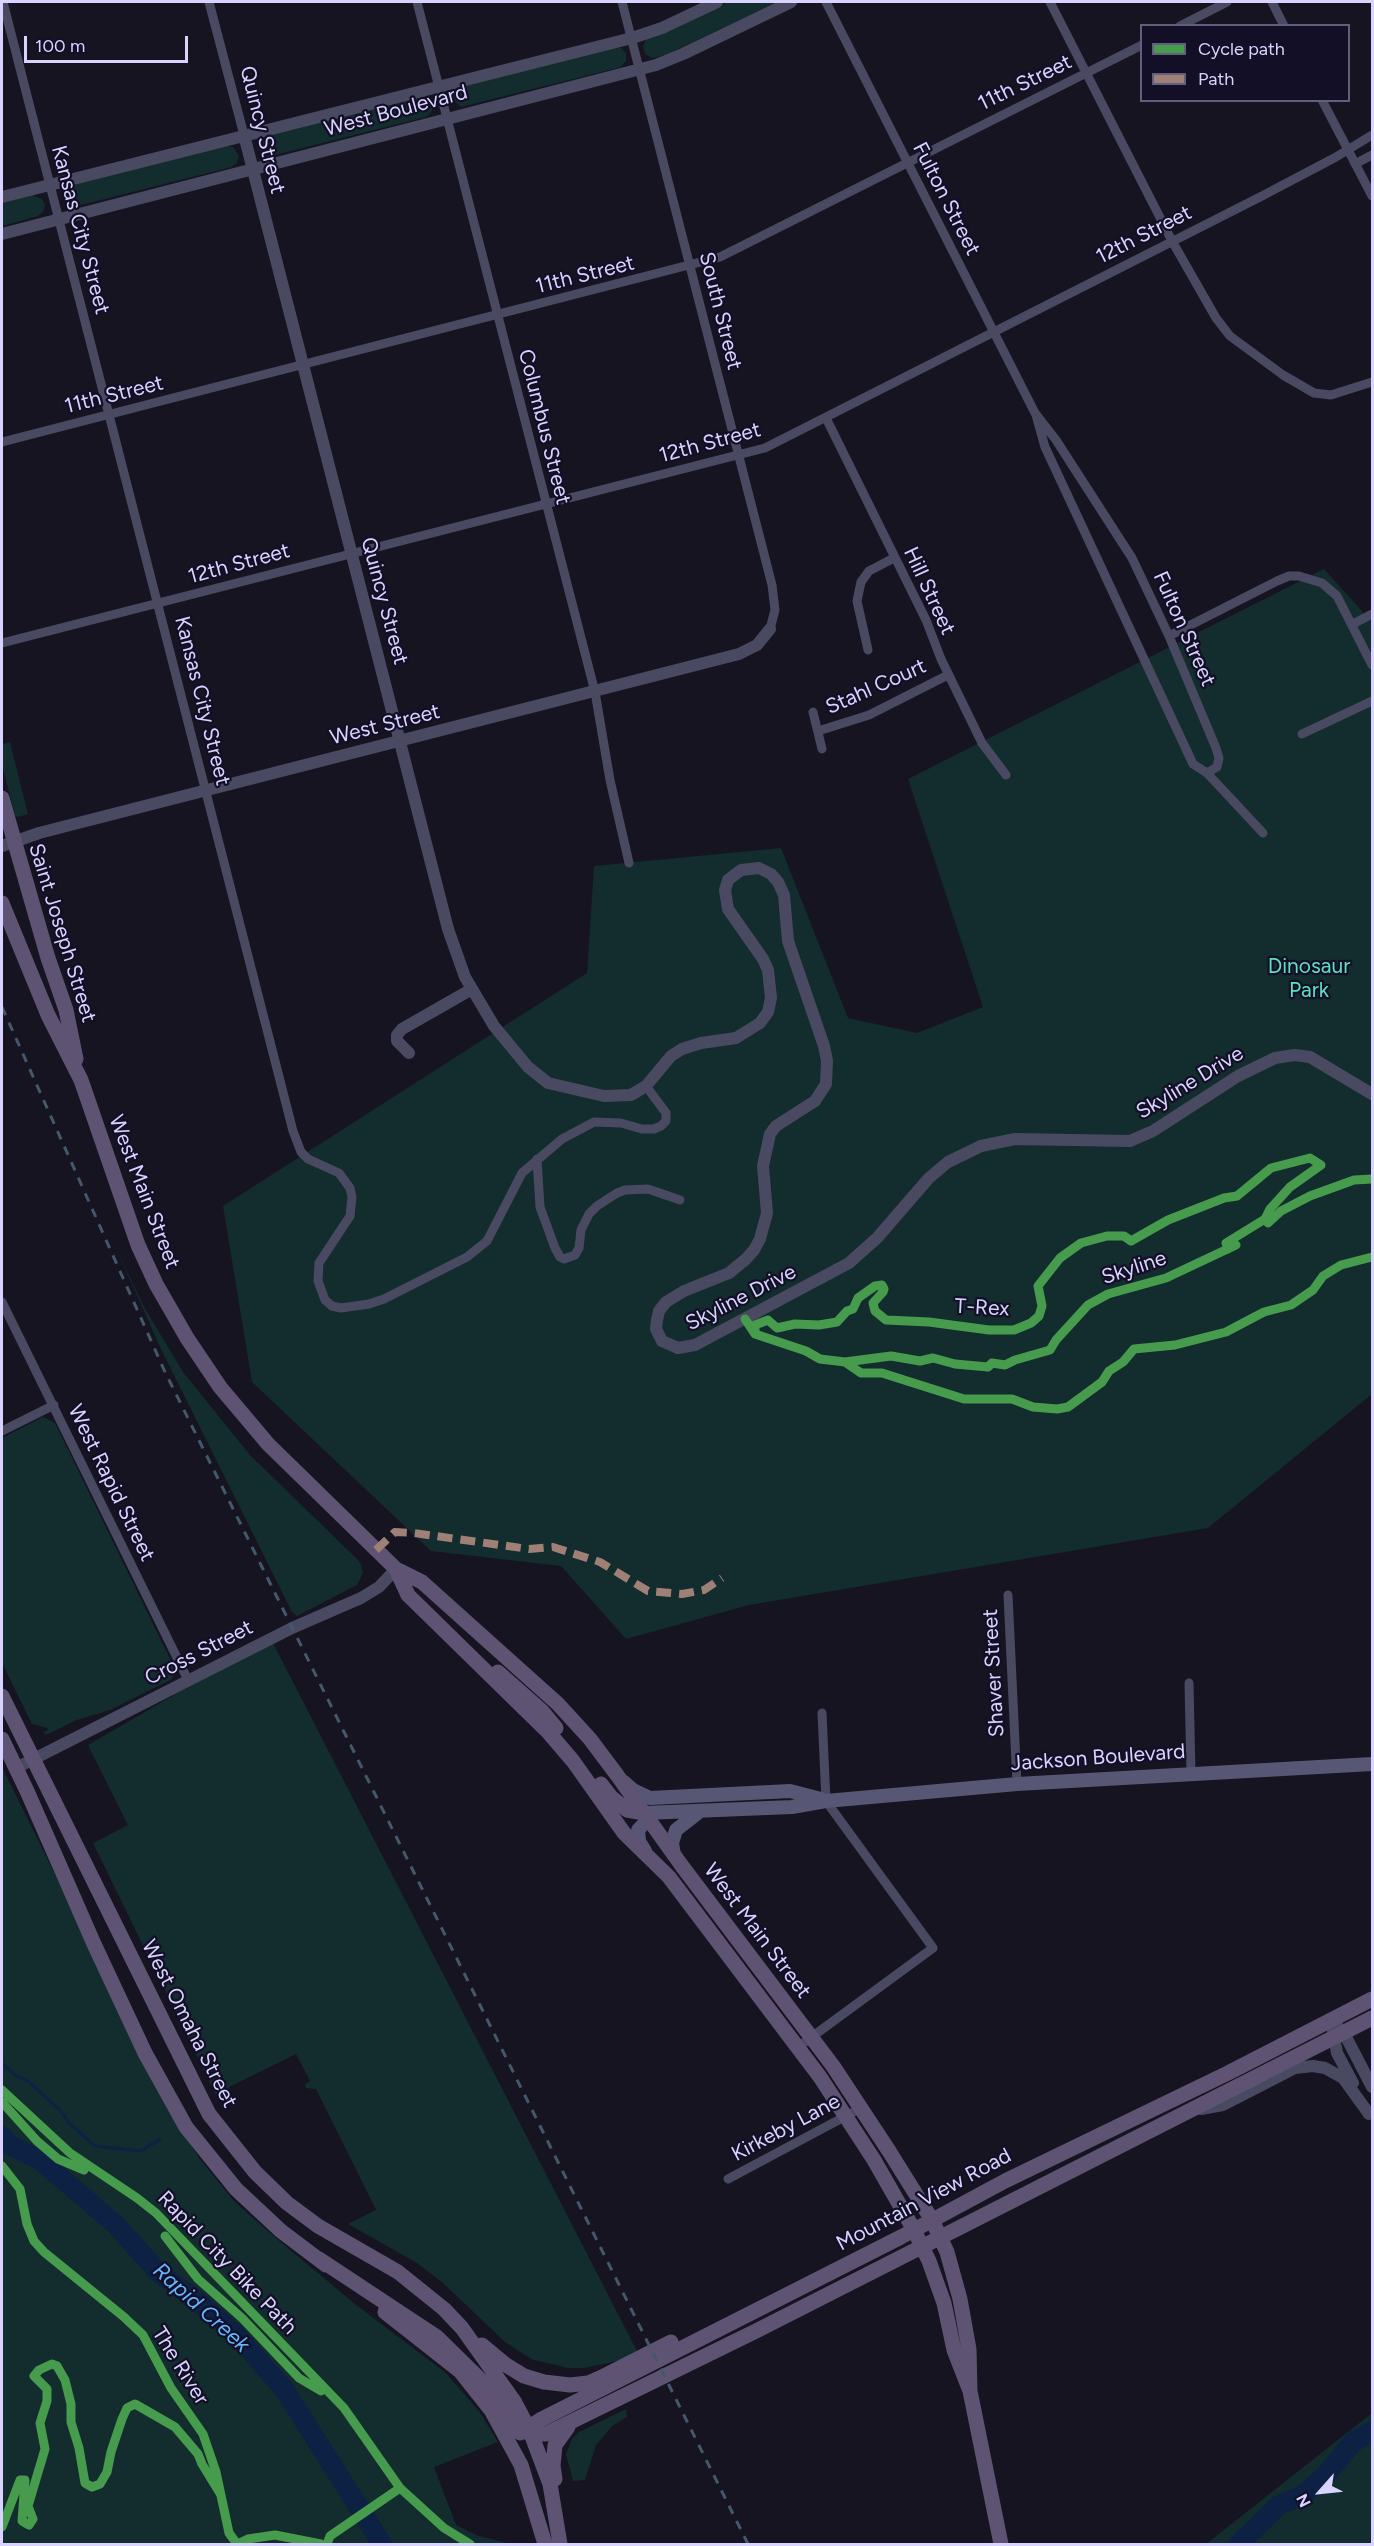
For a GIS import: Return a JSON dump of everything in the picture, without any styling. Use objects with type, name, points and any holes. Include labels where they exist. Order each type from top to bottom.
[{"type":"main road","name":"Saint Joseph Street","points":[[2,798],[5,844],[66,1010],[81,1080]]},
{"type":"main road","name":"West Main Street","points":[[2,903],[48,1016],[81,1080],[138,1245],[156,1284],[187,1338],[220,1387],[268,1444],[396,1569],[422,1582],[558,1704],[590,1739],[648,1815],[674,1855],[811,2037],[861,2108],[941,2236],[960,2299],[969,2349],[970,2391]]},
{"type":"main road","name":"West Main Street","points":[[396,1569],[408,1595],[549,1733],[578,1768],[624,1833],[669,1877],[798,2047],[846,2116],[914,2230],[944,2303],[954,2350],[970,2391],[1001,2544]]},
{"type":"main road","points":[[453,1641],[484,1660],[542,1711],[611,1797],[627,1810],[648,1815]]},
{"type":"main road","name":"West Omaha Street","points":[[2,1696],[209,2114],[255,2172],[287,2203],[318,2226],[398,2272],[462,2328],[514,2401],[532,2431],[550,2484],[560,2541]]},
{"type":"main road","points":[[2,1739],[145,2054],[186,2127],[236,2189],[281,2231],[460,2371],[491,2410],[518,2457],[530,2489],[545,2544]]},
{"type":"main road","name":"Jackson Boulevard","points":[[648,1815],[792,1807],[826,1801],[1017,1784],[1372,1764]]},
{"type":"main road","name":"Jackson Boulevard","points":[[617,1775],[633,1790],[650,1798],[790,1791],[826,1801]]},
{"type":"main road","points":[[649,1856],[638,1836],[640,1826],[648,1815],[662,1808],[731,1802],[752,1794]]},
{"type":"main road","points":[[674,1855],[672,1844],[676,1830],[684,1821],[700,1812]]},
{"type":"main road","name":"Mountain View Road","points":[[532,2431],[747,2315],[1005,2181],[1228,2073],[1372,1999]]},
{"type":"main road","name":"Mountain View Road","points":[[532,2431],[570,2424],[1372,2018]]},
{"type":"main road","points":[[319,2259],[437,2337],[488,2387],[512,2423],[532,2431]]},
{"type":"main road","points":[[462,2328],[506,2365],[524,2376],[544,2382],[570,2385],[588,2383],[604,2376],[693,2331],[747,2315]]},
{"type":"main road","points":[[560,2541],[567,2531],[554,2476],[553,2455],[557,2441],[570,2424]]},
{"type":"main road","points":[[518,2457],[517,2441],[532,2431]]},
{"type":"street","name":"Kansas City Street","points":[[3,2],[293,1131],[301,1152],[308,1159],[339,1173],[350,1188],[352,1197],[350,1216],[324,1252],[317,1271],[325,1300],[341,1308],[356,1307],[384,1299],[477,1250],[493,1230],[515,1184],[537,1159],[570,1134],[594,1122],[621,1123],[654,1129],[661,1126],[666,1121],[666,1113],[646,1086]]},
{"type":"street","name":"Quincy Street","points":[[209,2],[448,929],[472,989],[509,1047],[532,1071],[548,1083],[571,1090],[616,1097],[631,1095],[646,1086]]},
{"type":"street","name":"Columbus Street","points":[[417,2],[595,692],[610,780],[629,863]]},
{"type":"street","name":"South Street","points":[[622,2],[772,585],[775,610],[770,629]]},
{"type":"street","name":"West Boulevard","points":[[2,197],[632,38],[670,25],[717,2]]},
{"type":"street","name":"West Boulevard","points":[[2,234],[641,69],[683,54],[791,2]]},
{"type":"street","name":"Fulton Street","points":[[826,2],[1035,413],[1056,440],[1121,538],[1169,636],[1216,748],[1219,758],[1217,766],[1207,773]]},
{"type":"street","points":[[1050,2],[1172,241],[1216,318],[1230,336],[1246,350],[1314,393],[1331,395],[1372,382]]},
{"type":"street","points":[[1184,24],[1227,2]]},
{"type":"street","points":[[1272,2],[1283,24]]},
{"type":"street","name":"11th Street","points":[[2,442],[690,267],[734,251],[1140,46]]},
{"type":"street","points":[[1323,102],[1372,196]]},
{"type":"street","name":"12th Street","points":[[2,643],[738,456],[775,444],[1348,150],[1372,135]]},
{"type":"street","points":[[1355,164],[1372,155]]},
{"type":"street","name":"Fulton Street","points":[[1035,413],[1045,447],[1189,755],[1197,768],[1207,773],[1263,833]]},
{"type":"street","name":"Hill Street","points":[[826,418],[926,620],[948,675],[982,743],[1006,775]]},
{"type":"street","points":[[868,650],[857,601],[861,582],[868,571],[894,558]]},
{"type":"street","points":[[1169,636],[1289,576],[1314,579],[1330,588],[1353,624],[1372,665]]},
{"type":"street","points":[[1353,624],[1372,614]]},
{"type":"street","name":"West Street","points":[[5,844],[39,833],[207,792],[739,654],[757,645],[770,629]]},
{"type":"street","name":"Stahl Court","points":[[818,731],[869,715],[948,675]]},
{"type":"street","points":[[1302,734],[1372,701]]},
{"type":"street","points":[[813,712],[822,749]]},
{"type":"street","name":"Skyline Drive","points":[[646,1086],[671,1056],[682,1049],[701,1043],[736,1038],[760,1023],[768,1012],[771,985],[768,970],[764,959],[731,915],[725,890],[728,880],[741,870],[759,868],[771,874],[784,895],[788,941],[824,1046],[827,1061],[826,1084],[815,1101],[776,1126],[770,1134],[763,1166],[767,1213],[760,1239],[754,1250],[746,1260],[729,1273],[673,1296],[659,1311],[656,1329],[659,1337],[666,1344],[682,1348],[707,1340],[849,1263],[877,1238],[929,1178],[948,1162],[981,1146],[1015,1139],[1130,1141],[1153,1131],[1257,1065],[1275,1058],[1295,1055],[1310,1057],[1372,1094]]},
{"type":"street","points":[[409,1053],[397,1041],[397,1035],[402,1029],[472,989]]},
{"type":"street","points":[[537,1159],[540,1207],[555,1248],[560,1257],[564,1259],[575,1255],[579,1248],[581,1230],[589,1214],[617,1193],[625,1190],[648,1189],[680,1200]]},
{"type":"street","name":"West Rapid Street","points":[[2,1302],[188,1680]]},
{"type":"street","points":[[2,1431],[54,1406]]},
{"type":"street","name":"Cross Street","points":[[16,1768],[292,1628],[362,1598],[379,1587],[396,1569]]},
{"type":"street","name":"Shaver Street","points":[[1008,1596],[1017,1784]]},
{"type":"street","points":[[1189,1683],[1191,1774]]},
{"type":"street","points":[[798,2047],[933,1948],[826,1801],[822,1713]]},
{"type":"street","points":[[1331,2020],[1372,2087]]},
{"type":"street","points":[[1339,2036],[1337,2052],[1371,2117]]},
{"type":"street","points":[[1188,2111],[1223,2105],[1295,2068],[1313,2066],[1325,2068],[1343,2078],[1371,2117]]},
{"type":"street","name":"Kirkeby Lane","points":[[728,2179],[861,2108]]},
{"type":"green space","points":[[728,2],[777,2],[666,55],[652,58],[645,54],[643,46],[646,39],[670,31]]},
{"type":"green space","points":[[614,46],[626,53],[626,61],[621,67],[461,107],[452,99],[455,88]]},
{"type":"green space","points":[[420,95],[427,97],[432,103],[432,111],[426,117],[267,157],[258,149],[261,137]]},
{"type":"green space","points":[[226,146],[233,147],[239,156],[237,163],[232,167],[73,207],[64,199],[65,190],[72,185]]},
{"type":"green space","points":[[32,195],[42,199],[45,205],[43,212],[38,216],[2,226],[2,203]]},
{"type":"green space","name":"Dinosaur Park","points":[[1324,569],[1372,622],[1372,1394],[1208,1528],[749,1605],[626,1639],[561,1566],[431,1551],[252,1382],[223,1206],[587,973],[594,866],[781,848],[848,1018],[917,1033],[983,1007],[908,779]]},
{"type":"green space","points":[[10,742],[28,814],[18,817],[15,816],[2,764],[2,744]]},
{"type":"green space","points":[[114,1244],[144,1307],[183,1372],[250,1455],[361,1564],[363,1573],[357,1585],[297,1616],[292,1612],[161,1349]]},
{"type":"green space","points":[[43,1417],[55,1423],[175,1669],[172,1679],[110,1710],[77,1720],[46,1735],[43,1732],[48,1730],[47,1728],[32,1724],[2,1663],[2,1438]]},
{"type":"green space","points":[[273,1643],[637,2351],[618,2361],[584,2368],[568,2368],[531,2359],[505,2342],[443,2283],[417,2263],[348,2224],[376,2210],[316,2089],[306,2088],[305,2084],[310,2081],[296,2054],[229,2087],[230,2094],[222,2099],[215,2093],[93,1843],[128,1825],[88,1745],[181,1691]]},
{"type":"green space","points":[[2,1767],[171,2109],[199,2158],[234,2201],[355,2304],[446,2373],[479,2411],[498,2442],[434,2467],[456,2525],[476,2535],[510,2544],[2,2544]]},
{"type":"green space","points":[[626,2409],[627,2417],[612,2426],[596,2445],[585,2480],[573,2481],[566,2454],[572,2439],[579,2432]]},
{"type":"green space","points":[[1372,2413],[1372,2544],[1206,2544]]},
{"type":"waterway","points":[[2,2063],[15,2075],[29,2082],[95,2146],[141,2151],[160,2139]]},
{"type":"waterway","name":"Rapid Creek","points":[[2,2136],[11,2146],[40,2160],[115,2224],[160,2274],[199,2302],[239,2338],[284,2389],[382,2544]]},
{"type":"waterway","name":"Rapid Creek","points":[[1239,2544],[1279,2505],[1301,2496],[1324,2477],[1353,2442],[1372,2431]]},
{"type":"railway","points":[[2,1007],[165,1372],[748,2544]]},
{"type":"marked path","points":[[376,1550],[395,1532],[414,1533],[529,1549],[553,1547],[600,1562],[648,1591],[682,1594],[704,1590],[722,1578]]},
{"type":"cycle path","name":"T-Rex","points":[[755,1334],[755,1325],[768,1320],[777,1328],[795,1324],[819,1325],[837,1322],[847,1311],[853,1309],[858,1298],[875,1286],[882,1285],[883,1292],[873,1303],[875,1311],[886,1320],[929,1322],[989,1330],[1014,1330],[1031,1323],[1039,1316],[1042,1306],[1038,1286],[1060,1258],[1081,1243],[1107,1236],[1124,1236],[1131,1241],[1168,1220],[1224,1198],[1237,1196],[1271,1168],[1310,1158],[1321,1165],[1290,1187],[1270,1209],[1265,1219],[1226,1243],[1228,1249]]},
{"type":"cycle path","points":[[1268,1223],[1281,1211],[1310,1196],[1354,1180],[1372,1179]]},
{"type":"cycle path","name":"Skyline","points":[[745,1319],[755,1334],[806,1351],[820,1359],[845,1362],[891,1356],[920,1361],[933,1358],[955,1364],[988,1367],[992,1363],[1005,1365],[1050,1350],[1056,1340],[1088,1305],[1108,1294],[1166,1278],[1236,1245]]},
{"type":"cycle path","points":[[845,1362],[861,1373],[882,1373],[964,1399],[1012,1399],[1033,1407],[1057,1409],[1068,1407],[1102,1382],[1109,1371],[1123,1362],[1134,1349],[1175,1345],[1226,1332],[1264,1312],[1291,1305],[1313,1290],[1323,1276],[1341,1265],[1372,1257]]},
{"type":"cycle path","name":"Rapid City Bike Path","points":[[2,2090],[70,2153],[156,2213],[344,2408],[400,2488],[444,2528],[470,2544]]},
{"type":"cycle path","points":[[2,2102],[37,2141],[58,2159],[84,2170]]},
{"type":"cycle path","name":"The River","points":[[2,2166],[20,2189],[27,2224],[34,2241],[143,2335],[171,2388],[203,2434],[216,2472],[229,2533],[237,2544],[248,2539],[275,2535],[321,2544]]},
{"type":"cycle path","points":[[165,2236],[198,2279],[242,2318],[299,2378],[321,2391]]},
{"type":"cycle path","points":[[2,2527],[20,2480],[25,2480],[22,2521],[29,2525],[33,2519],[28,2506],[45,2449],[40,2423],[47,2401],[47,2389],[34,2376],[39,2370],[52,2364],[57,2366],[65,2380],[71,2404],[71,2422],[79,2448],[85,2483],[92,2487],[100,2484],[107,2472],[122,2419],[127,2408],[135,2404],[175,2427],[198,2454],[221,2495]]},
{"type":"cycle path","points":[[327,2544],[330,2536],[400,2488]]}]
